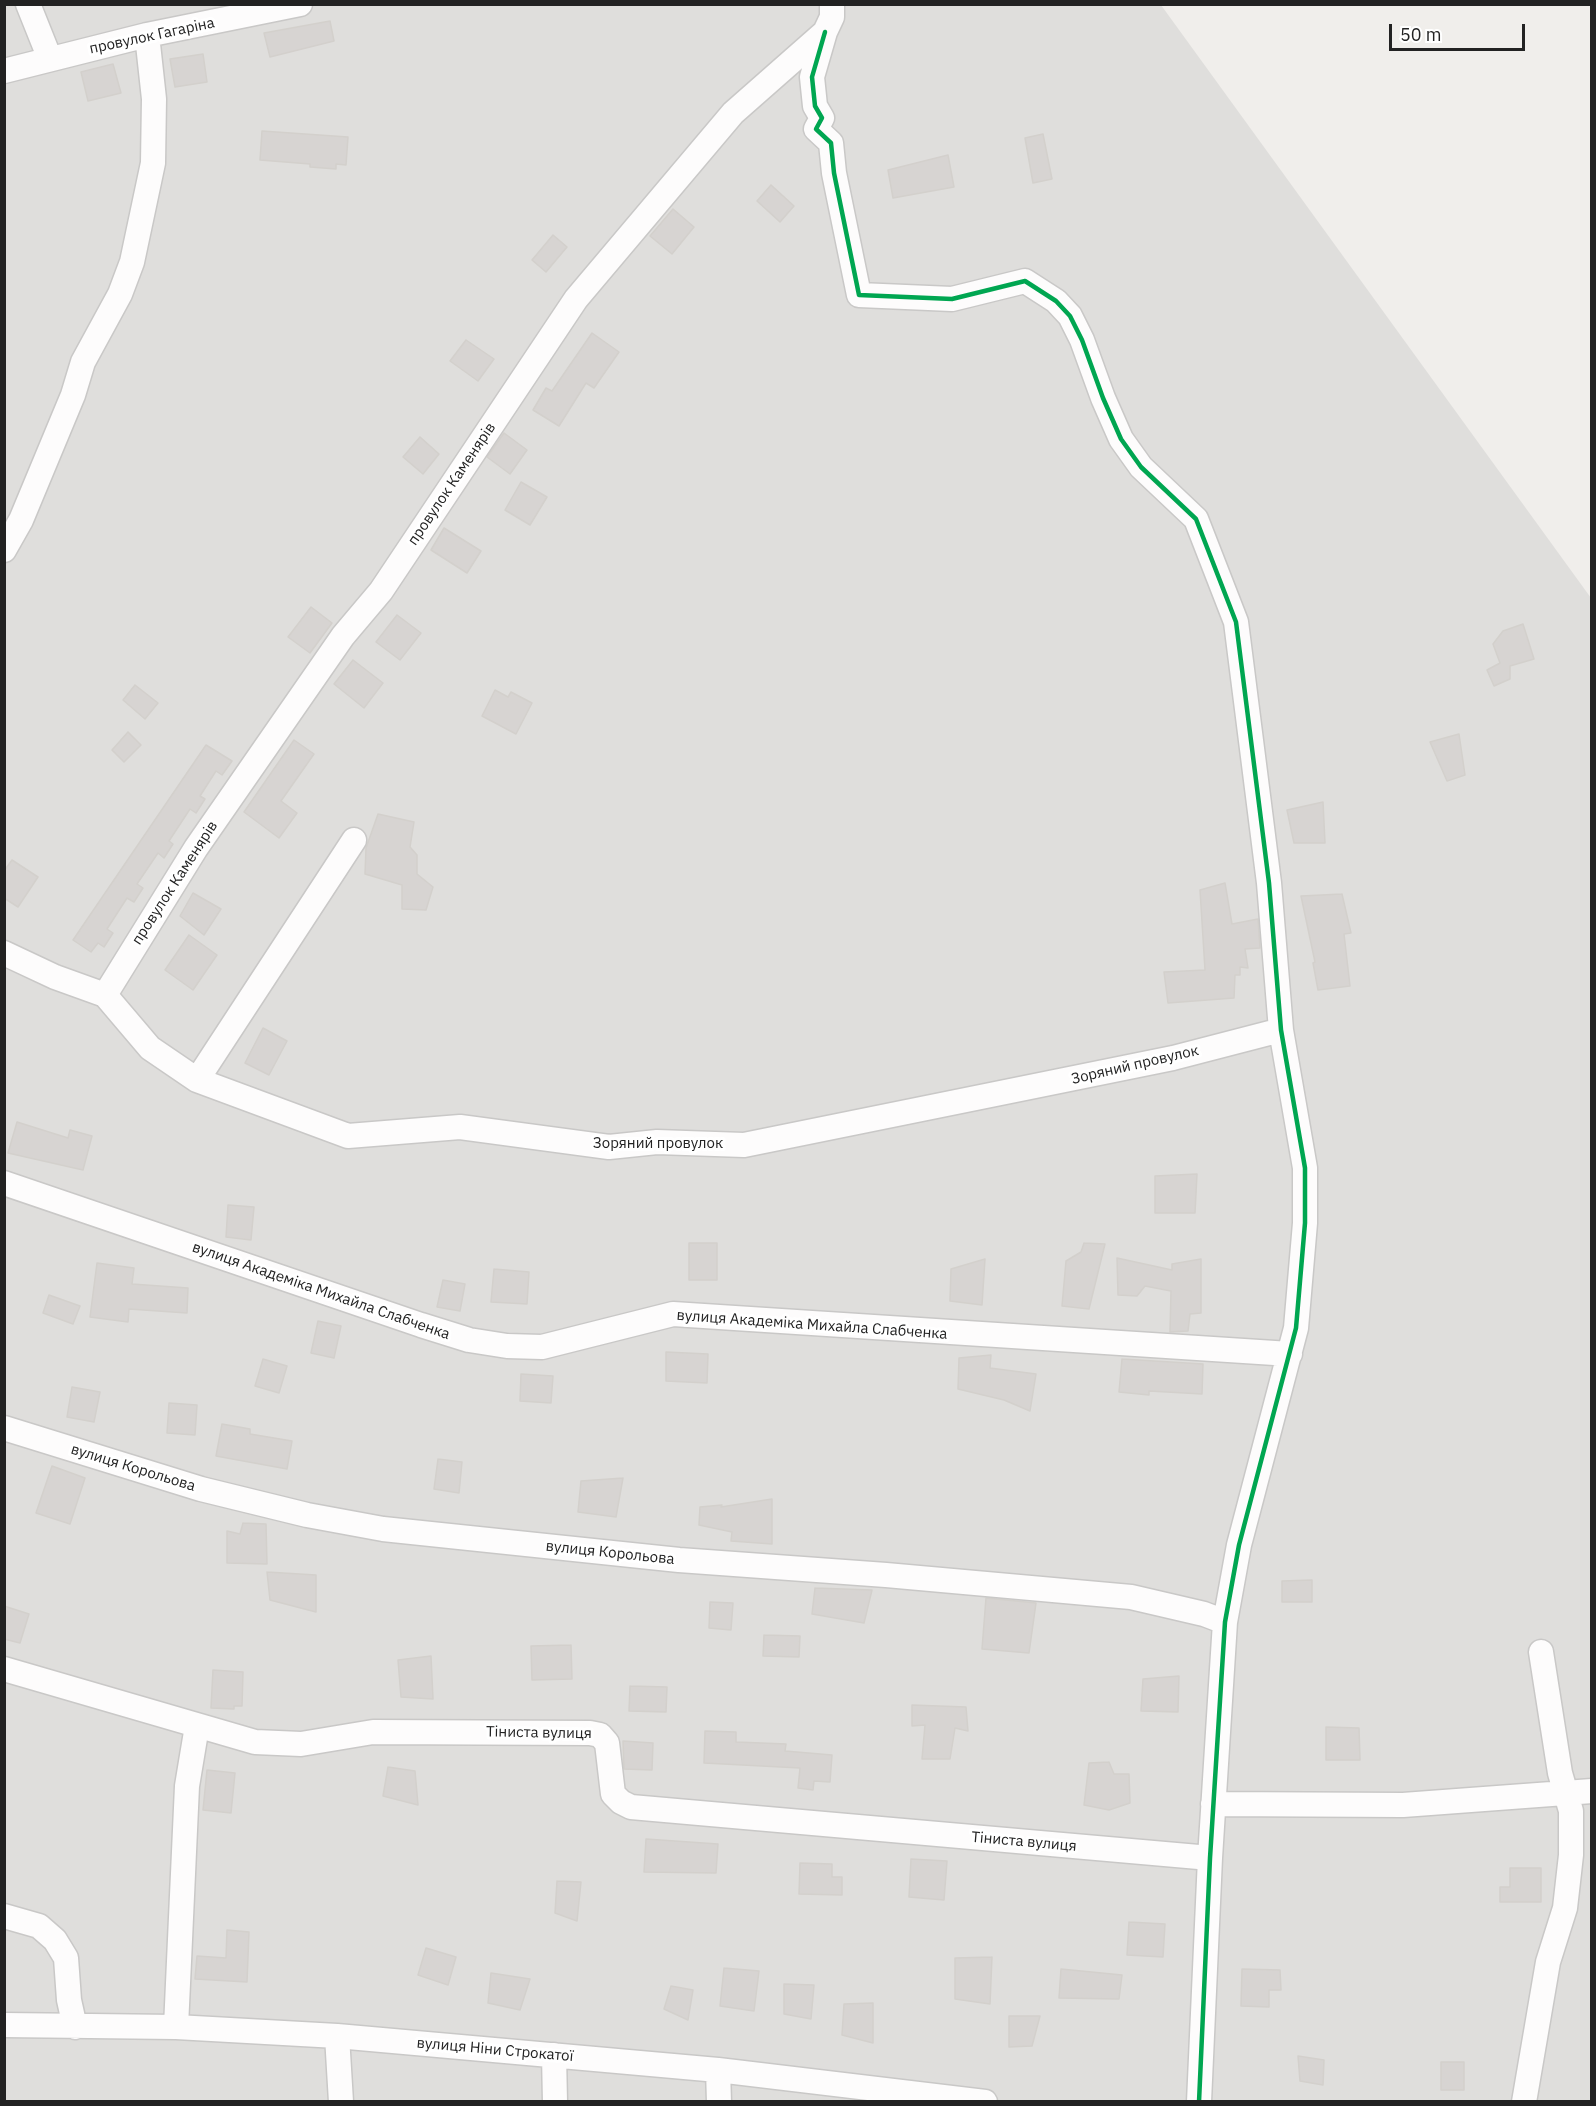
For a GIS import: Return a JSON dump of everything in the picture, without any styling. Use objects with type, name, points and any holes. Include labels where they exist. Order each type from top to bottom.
[{"type":"street","points":[[28,4],[50,59]]},
{"type":"street","name":"провулок Гагаріна","points":[[4,71],[236,11],[300,4]]},
{"type":"street","points":[[832,4],[832,16],[812,77],[815,106],[822,118],[816,129],[831,143],[834,173],[859,295],[952,299],[1025,281],[1040,289],[1070,316],[1082,340],[1102,398],[1121,439],[1141,467],[1196,519],[1236,622],[1269,883],[1281,1030],[1305,1168],[1300,1297],[1290,1354],[1239,1545],[1225,1622],[1210,1858],[1199,2102]]},
{"type":"street","name":"провулок Каменярів","points":[[105,995],[196,848],[343,636],[381,591],[576,299],[733,113],[825,32]]},
{"type":"street","points":[[4,550],[21,520],[73,395],[83,362],[120,294],[132,262],[153,163],[154,99],[147,35]]},
{"type":"street","points":[[197,1080],[354,840]]},
{"type":"street","name":"Зоряний провулок","points":[[4,953],[55,977],[105,995],[150,1048],[197,1080],[348,1136],[460,1127],[609,1147],[657,1142],[744,1145],[1173,1058],[1281,1030]]},
{"type":"street","name":"вулиця Академіка Михайла Слабченка","points":[[4,1183],[421,1326],[469,1340],[507,1346],[542,1347],[673,1314],[1290,1354]]},
{"type":"street","name":"вулиця Корольова","points":[[4,1428],[201,1489],[307,1515],[383,1529],[679,1560],[886,1575],[1131,1597],[1204,1614],[1225,1622]]},
{"type":"street","points":[[1524,2102],[1548,1962],[1565,1908],[1570,1855],[1571,1811],[1568,1793],[1560,1773],[1541,1652]]},
{"type":"street","name":"Тіниста вулиця","points":[[4,1669],[255,1742],[301,1744],[373,1732],[590,1732],[600,1735],[607,1743],[613,1794],[621,1803],[631,1807],[1210,1858]]},
{"type":"street","points":[[176,2027],[187,1786],[197,1726]]},
{"type":"street","points":[[1213,1804],[1403,1805],[1592,1791]]},
{"type":"street","points":[[4,1916],[39,1926],[55,1940],[66,1958],[69,2000],[75,2027]]},
{"type":"street","name":"вулиця Ніни Строкатої","points":[[4,2025],[176,2027],[338,2036],[718,2070],[860,2094],[976,2101]]},
{"type":"street","points":[[338,2036],[341,2102]]},
{"type":"street","points":[[554,2055],[555,2102]]},
{"type":"street","points":[[718,2070],[719,2102]]},
{"type":"shaded area","points":[[5,5],[1161,5],[1591,598],[1591,2101],[5,2102]]},
{"type":"building","points":[[330,21],[334,41],[270,57],[264,33]]},
{"type":"building","points":[[203,54],[207,82],[175,87],[170,59]]},
{"type":"building","points":[[113,64],[121,93],[88,101],[81,72]]},
{"type":"building","points":[[262,131],[348,137],[346,165],[336,164],[336,169],[310,167],[310,164],[260,160]]},
{"type":"building","points":[[1043,134],[1052,179],[1033,183],[1025,138]]},
{"type":"building","points":[[948,155],[954,187],[893,198],[888,170]]},
{"type":"building","points":[[771,185],[794,206],[780,222],[757,201]]},
{"type":"building","points":[[673,209],[694,227],[672,254],[650,236]]},
{"type":"building","points":[[553,235],[567,247],[546,272],[532,260]]},
{"type":"building","points":[[592,333],[619,352],[594,388],[586,383],[559,426],[533,410],[546,388],[552,391]]},
{"type":"building","points":[[466,340],[494,359],[478,381],[450,361]]},
{"type":"building","points":[[504,433],[527,450],[510,474],[487,457]]},
{"type":"building","points":[[420,437],[439,454],[423,474],[403,457]]},
{"type":"building","points":[[521,482],[547,497],[530,525],[505,510]]},
{"type":"building","points":[[444,528],[481,551],[467,573],[431,550]]},
{"type":"building","points":[[311,607],[332,623],[310,653],[288,637]]},
{"type":"building","points":[[397,615],[421,633],[400,660],[376,642]]},
{"type":"building","points":[[1523,624],[1534,659],[1510,666],[1510,679],[1494,686],[1487,670],[1500,663],[1493,644],[1503,631]]},
{"type":"building","points":[[353,660],[383,683],[364,708],[334,684]]},
{"type":"building","points":[[135,685],[158,703],[145,719],[123,700]]},
{"type":"building","points":[[495,690],[508,697],[511,692],[532,703],[516,734],[482,716]]},
{"type":"building","points":[[128,732],[141,745],[124,762],[112,750]]},
{"type":"building","points":[[1459,734],[1465,775],[1447,781],[1430,742]]},
{"type":"building","points":[[294,740],[314,754],[281,801],[297,813],[279,838],[244,812]]},
{"type":"building","points":[[206,745],[232,761],[222,775],[216,771],[200,796],[205,799],[196,813],[190,809],[169,841],[173,844],[164,858],[158,853],[137,884],[143,888],[134,902],[127,898],[107,929],[113,933],[104,947],[98,943],[91,952],[73,940]]},
{"type":"building","points":[[1323,802],[1325,843],[1294,843],[1287,810]]},
{"type":"building","points":[[378,814],[414,822],[410,847],[417,855],[417,874],[433,887],[426,910],[402,909],[402,885],[365,874],[366,848]]},
{"type":"building","points":[[12,860],[38,877],[18,907],[4,898],[4,871]]},
{"type":"building","points":[[1225,883],[1232,924],[1258,919],[1260,948],[1245,949],[1248,968],[1240,967],[1240,975],[1235,975],[1234,998],[1168,1003],[1164,972],[1205,970],[1200,890]]},
{"type":"building","points":[[193,893],[221,909],[204,935],[180,916]]},
{"type":"building","points":[[1342,894],[1351,933],[1344,934],[1350,986],[1318,990],[1313,963],[1315,962],[1301,896]]},
{"type":"building","points":[[189,935],[217,955],[193,990],[165,970]]},
{"type":"building","points":[[263,1028],[287,1041],[269,1075],[245,1063]]},
{"type":"building","points":[[17,1122],[68,1138],[70,1130],[92,1136],[83,1170],[8,1153]]},
{"type":"building","points":[[1197,1174],[1195,1213],[1155,1213],[1155,1176]]},
{"type":"building","points":[[228,1205],[254,1207],[251,1240],[226,1237]]},
{"type":"building","points":[[689,1243],[717,1243],[717,1280],[689,1280]]},
{"type":"building","points":[[1084,1243],[1105,1244],[1089,1309],[1062,1306],[1066,1261],[1081,1252]]},
{"type":"building","points":[[1117,1258],[1172,1270],[1172,1264],[1201,1259],[1201,1313],[1190,1314],[1188,1331],[1170,1332],[1171,1291],[1145,1286],[1137,1296],[1118,1295]]},
{"type":"building","points":[[985,1259],[982,1305],[950,1301],[951,1269]]},
{"type":"building","points":[[97,1263],[134,1268],[132,1284],[188,1288],[187,1313],[129,1309],[128,1322],[90,1317]]},
{"type":"building","points":[[494,1269],[529,1272],[527,1304],[491,1302]]},
{"type":"building","points":[[443,1280],[465,1284],[460,1311],[437,1307]]},
{"type":"building","points":[[49,1295],[80,1306],[73,1324],[43,1313]]},
{"type":"building","points":[[318,1321],[341,1326],[334,1358],[311,1353]]},
{"type":"building","points":[[666,1352],[708,1354],[707,1383],[666,1381]]},
{"type":"building","points":[[991,1355],[990,1368],[1036,1374],[1030,1411],[1004,1400],[958,1389],[959,1358]]},
{"type":"building","points":[[263,1359],[287,1366],[279,1393],[255,1386]]},
{"type":"building","points":[[1122,1359],[1203,1364],[1202,1394],[1149,1391],[1149,1395],[1119,1392]]},
{"type":"building","points":[[521,1374],[553,1376],[551,1403],[520,1401]]},
{"type":"building","points":[[72,1387],[100,1392],[94,1422],[67,1417]]},
{"type":"building","points":[[169,1403],[197,1405],[195,1435],[167,1433]]},
{"type":"building","points":[[222,1424],[250,1429],[250,1434],[292,1441],[287,1469],[216,1456]]},
{"type":"building","points":[[438,1459],[462,1462],[459,1493],[434,1489]]},
{"type":"building","points":[[52,1466],[85,1478],[70,1524],[36,1513]]},
{"type":"building","points":[[623,1478],[616,1517],[578,1512],[581,1481]]},
{"type":"building","points":[[772,1499],[772,1544],[731,1541],[732,1532],[699,1525],[700,1507],[722,1505],[721,1507]]},
{"type":"building","points":[[243,1523],[266,1524],[267,1564],[227,1563],[227,1531],[240,1534]]},
{"type":"building","points":[[267,1572],[316,1575],[316,1612],[270,1600]]},
{"type":"building","points":[[1312,1580],[1312,1602],[1282,1602],[1282,1581]]},
{"type":"building","points":[[815,1588],[872,1590],[864,1623],[812,1614]]},
{"type":"building","points":[[986,1598],[1036,1603],[1029,1653],[982,1649]]},
{"type":"building","points":[[710,1602],[733,1603],[731,1630],[709,1628]]},
{"type":"building","points":[[4,1606],[29,1614],[20,1643],[4,1639]]},
{"type":"building","points":[[764,1635],[800,1636],[799,1657],[763,1656]]},
{"type":"building","points":[[571,1645],[572,1679],[532,1680],[531,1646]]},
{"type":"building","points":[[431,1656],[433,1699],[401,1697],[398,1660]]},
{"type":"building","points":[[213,1670],[243,1672],[242,1706],[234,1706],[234,1709],[211,1708]]},
{"type":"building","points":[[1179,1676],[1178,1712],[1141,1711],[1143,1679]]},
{"type":"building","points":[[630,1686],[667,1687],[666,1712],[629,1711]]},
{"type":"building","points":[[912,1705],[966,1707],[968,1731],[955,1728],[950,1759],[922,1759],[925,1725],[912,1726]]},
{"type":"building","points":[[1326,1727],[1359,1728],[1360,1760],[1326,1760]]},
{"type":"building","points":[[705,1731],[736,1732],[736,1742],[786,1744],[785,1751],[832,1755],[830,1782],[814,1781],[813,1790],[798,1788],[800,1768],[704,1763]]},
{"type":"building","points":[[623,1741],[653,1743],[652,1770],[624,1769]]},
{"type":"building","points":[[1109,1762],[1114,1774],[1129,1774],[1130,1803],[1109,1810],[1084,1805],[1089,1763]]},
{"type":"building","points":[[388,1767],[415,1771],[418,1805],[383,1796]]},
{"type":"building","points":[[207,1770],[235,1773],[231,1813],[203,1810]]},
{"type":"building","points":[[646,1839],[718,1844],[716,1873],[644,1872]]},
{"type":"building","points":[[911,1859],[947,1861],[944,1900],[909,1897]]},
{"type":"building","points":[[800,1863],[832,1864],[832,1877],[842,1877],[842,1895],[799,1894]]},
{"type":"building","points":[[1510,1868],[1541,1868],[1541,1902],[1500,1902],[1500,1887],[1510,1887]]},
{"type":"building","points":[[557,1881],[581,1882],[577,1921],[555,1913]]},
{"type":"building","points":[[1129,1922],[1165,1924],[1163,1957],[1127,1955]]},
{"type":"building","points":[[227,1930],[249,1932],[247,1982],[195,1979],[197,1956],[226,1958]]},
{"type":"building","points":[[426,1948],[456,1957],[448,1985],[418,1975]]},
{"type":"building","points":[[992,1957],[990,2004],[955,1999],[955,1958]]},
{"type":"building","points":[[724,1968],[759,1971],[754,2011],[720,2006]]},
{"type":"building","points":[[1061,1969],[1122,1975],[1119,1999],[1059,1998]]},
{"type":"building","points":[[1242,1969],[1280,1970],[1281,1990],[1269,1990],[1269,2007],[1241,2006]]},
{"type":"building","points":[[491,1973],[530,1979],[520,2010],[488,2003]]},
{"type":"building","points":[[784,1984],[814,1985],[811,2019],[784,2014]]},
{"type":"building","points":[[671,1986],[693,1990],[688,2020],[664,2009]]},
{"type":"building","points":[[873,2003],[873,2043],[842,2035],[844,2004]]},
{"type":"building","points":[[1009,2016],[1040,2016],[1032,2046],[1009,2047]]},
{"type":"building","points":[[1298,2056],[1324,2060],[1323,2085],[1300,2081]]},
{"type":"building","points":[[1441,2062],[1464,2062],[1464,2090],[1441,2090]]},
{"type":"transit line","points":[[825,32],[812,77],[815,106],[822,118],[816,129],[831,143],[834,173],[859,295],[952,299],[1025,281],[1056,301],[1070,316],[1082,340],[1121,439],[1141,467],[1196,519],[1236,622],[1269,883],[1281,1030],[1305,1168],[1305,1223],[1296,1328],[1239,1545],[1225,1622],[1210,1858],[1199,2102]]}]
